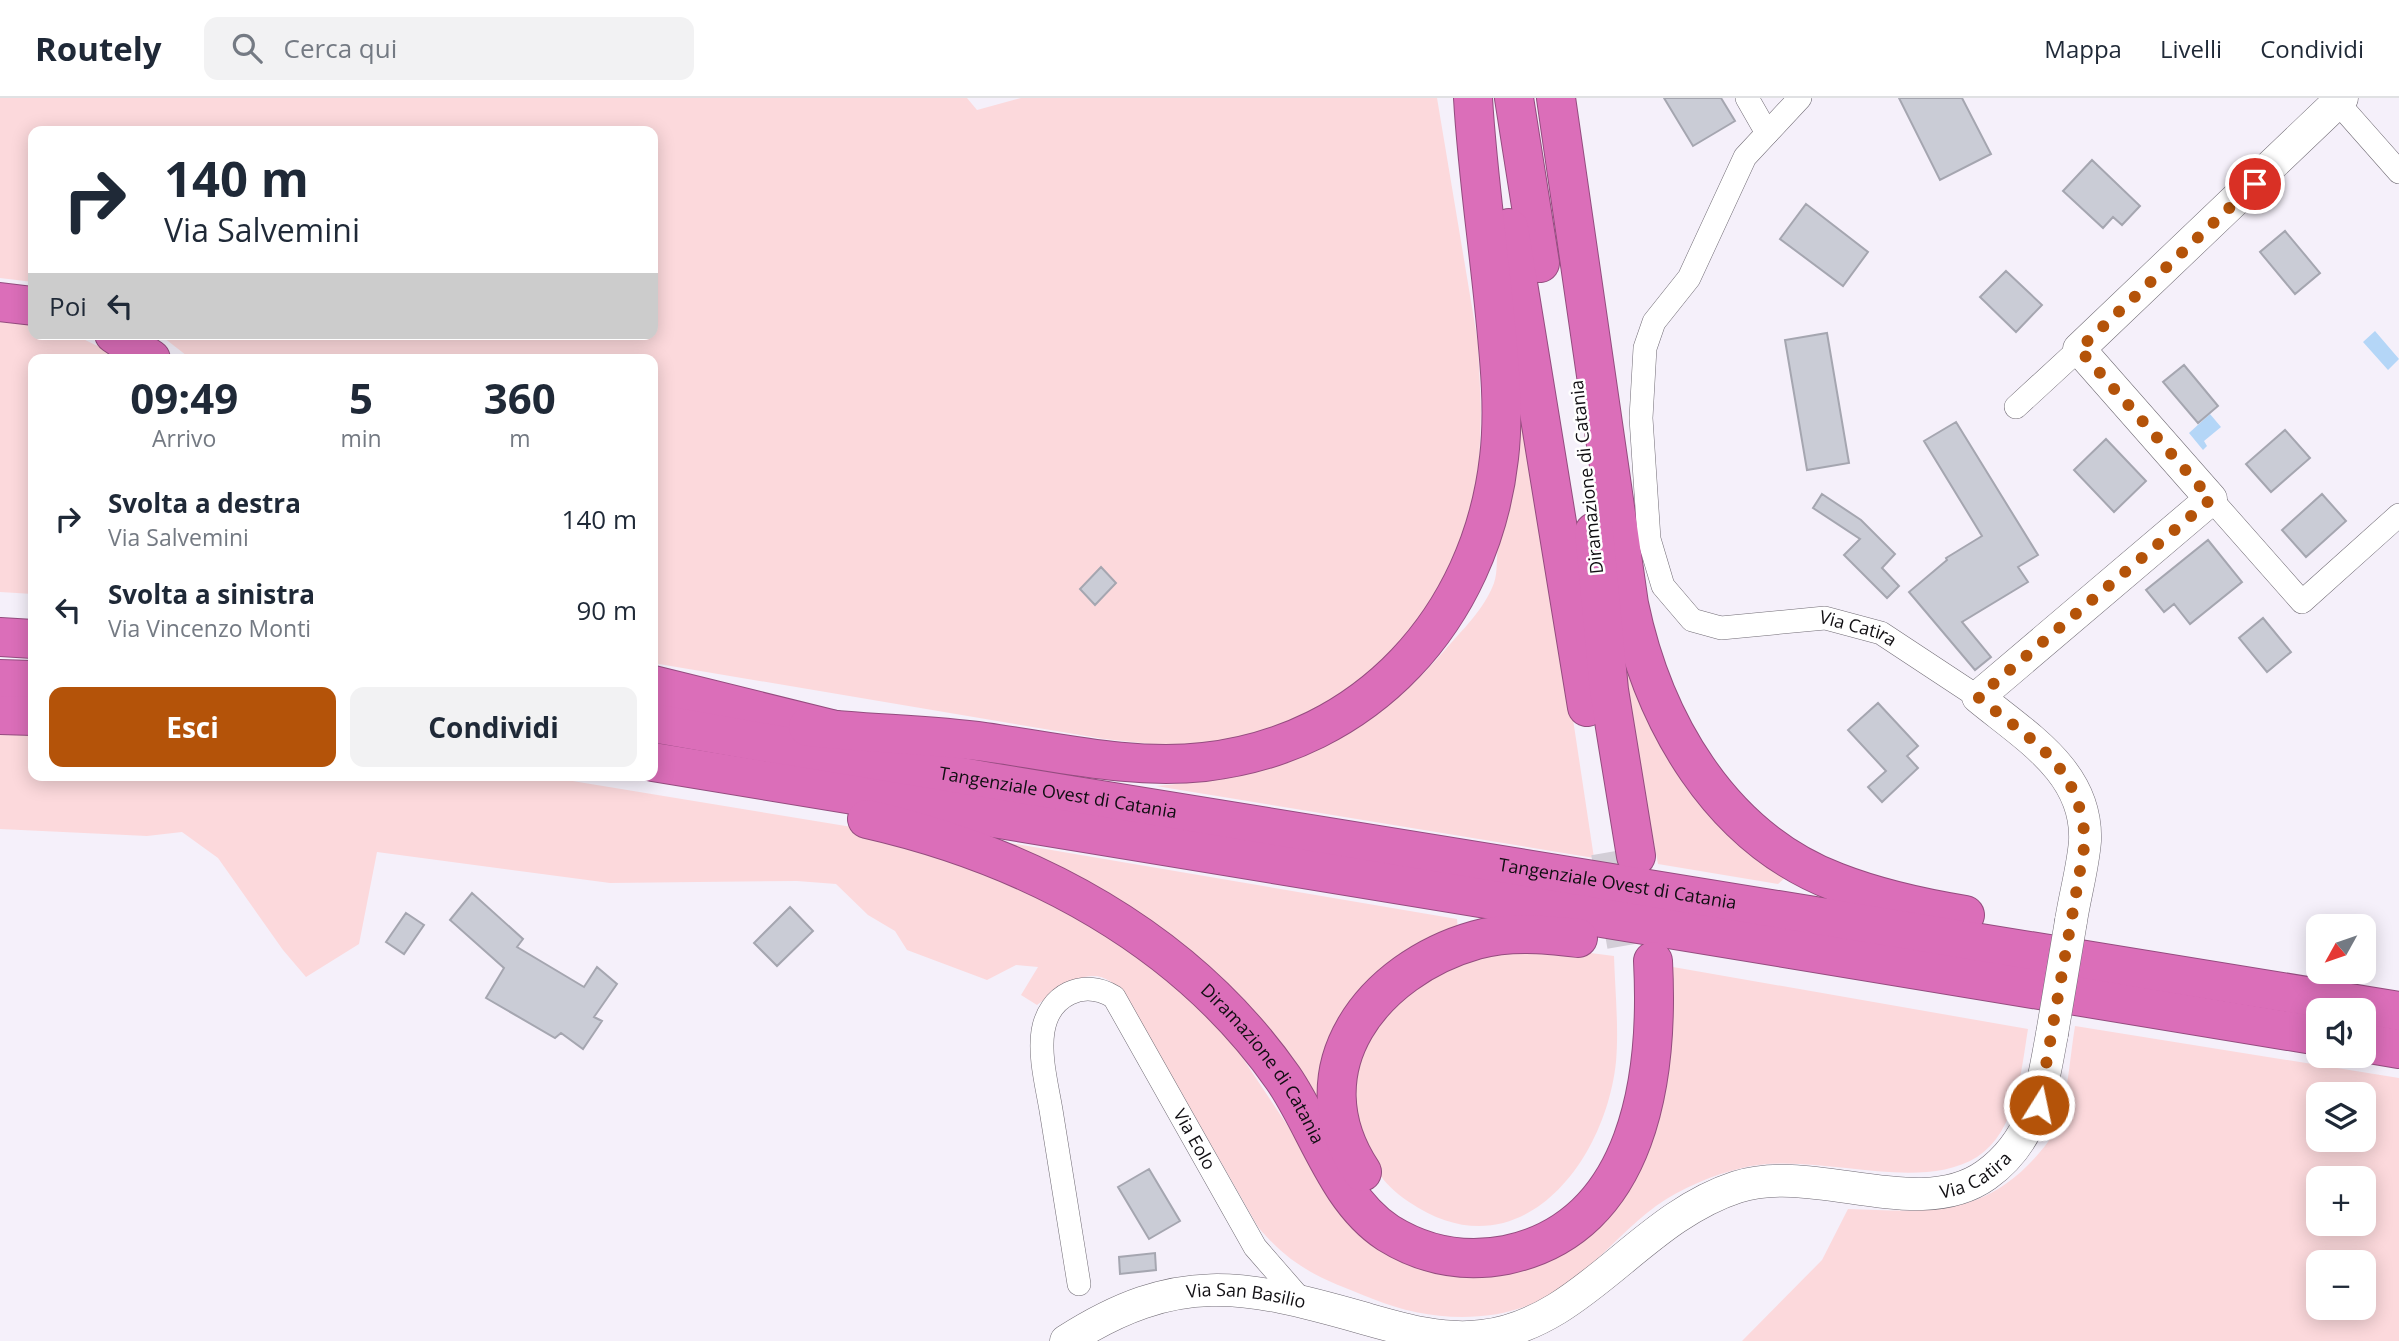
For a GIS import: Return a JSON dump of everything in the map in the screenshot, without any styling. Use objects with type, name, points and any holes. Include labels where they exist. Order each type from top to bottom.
[{"type":"highway","points":[[1514,98],[1609,690]]},
{"type":"highway","name":"Diramazione di Catania","points":[[1476,100],[1512,240],[1623,854],[1587,462],[1538,98]]},
{"type":"highway","points":[[1556,98],[1621,553],[1637,639],[1654,690],[1670,725],[1685,752],[1718,797],[1758,835],[1807,868],[1835,882],[1959,914],[2214,959],[2299,995]]},
{"type":"highway","points":[[658,762],[835,759],[983,742],[1089,760],[1202,762],[1261,752],[1314,731],[1369,696],[1411,660],[1448,612],[1473,563],[1485,528],[1499,457],[1502,410],[1476,100]]},
{"type":"highway","points":[[0,289],[28,292]]},
{"type":"highway","points":[[0,302],[28,305]]},
{"type":"highway","points":[[123,340],[144,354]]},
{"type":"highway","points":[[147,340],[165,354]]},
{"type":"highway","points":[[0,610],[28,612]]},
{"type":"highway","points":[[0,637],[28,639]]},
{"type":"highway","points":[[0,679],[28,680]]},
{"type":"highway","points":[[658,687],[835,759]]},
{"type":"highway","points":[[658,712],[835,759]]},
{"type":"highway","points":[[0,715],[28,716]]},
{"type":"highway","points":[[658,724],[835,759]]},
{"type":"highway","name":"Tangenziale Ovest di Catania","points":[[835,759],[2399,1011]]},
{"type":"highway","name":"Tangenziale Ovest di Catania","points":[[835,759],[1977,981],[2306,1034]]},
{"type":"highway","name":"Diramazione di Catania","points":[[658,775],[695,787],[859,818],[969,847],[1022,868],[1093,905],[1158,949],[1193,978],[1258,1045],[1284,1080],[1336,1173],[1369,1217],[1406,1243],[1446,1256],[1492,1257],[1538,1245],[1575,1223],[1606,1189],[1631,1145],[1648,1091],[1655,1034],[1641,959],[1628,1086],[1613,1137],[1591,1174],[1577,1191],[1530,1224],[1493,1235],[1471,1236],[1431,1227],[1410,1219],[1378,1194],[1353,1158],[1339,1116],[1337,1082],[1343,1051],[1362,1015],[1394,982],[1413,968],[1457,946],[1507,934],[1535,933],[1834,978],[1977,981]]},
{"type":"highway","points":[[2376,1045],[2399,1049]]},
{"type":"street","points":[[1748,98],[1767,133],[1800,98]]},
{"type":"street","points":[[2016,407],[2340,101],[2399,172]]},
{"type":"street","name":"Via Catira","points":[[1302,1301],[1442,1337],[1481,1336],[1517,1329],[1556,1312],[1667,1222],[1696,1203],[1740,1186],[1782,1180],[1927,1194],[1960,1189],[1984,1176],[2006,1159],[2024,1138],[2039,1105],[2085,842],[2079,800],[2071,781],[2057,764],[1978,697],[1881,633],[1825,618],[1721,628],[1692,620],[1663,586],[1649,539],[1642,418],[1645,348],[1654,322],[1689,278],[1745,157],[1767,133]]},
{"type":"street","points":[[2079,349],[2302,602],[2399,515]]},
{"type":"street","points":[[1978,697],[2211,499]]},
{"type":"street","name":"Via Eolo","points":[[1079,1284],[1045,1073],[1043,1032],[1050,1010],[1066,995],[1087,987],[1114,997],[1255,1247],[1302,1301]]},
{"type":"street","name":"Via San Basilio","points":[[1066,1341],[1121,1310],[1165,1294],[1239,1289],[1302,1301]]},
{"type":"street","name":"Via San Basilio","points":[[1092,1341],[1124,1324],[1169,1309],[1302,1301]]},
{"type":"shaded area","points":[[0,98],[967,98],[977,110],[1021,98],[1437,98],[1478,343],[1481,411],[1479,469],[1471,521],[1434,608],[1371,677],[1295,722],[1214,744],[1160,745],[1104,739],[658,664],[658,354],[185,354],[167,340],[658,340],[658,126],[28,126],[28,281],[0,278]]},
{"type":"shaded area","points":[[0,316],[28,320],[28,340],[85,340],[114,354],[28,354],[28,594],[0,592]]},
{"type":"shaded area","points":[[1512,316],[1594,858],[1156,786],[1242,774],[1280,764],[1315,751],[1349,733],[1413,684],[1479,611],[1495,579],[1498,546],[1515,480],[1518,418]]},
{"type":"shaded area","points":[[1617,652],[1788,875],[1778,884],[1658,864]]},
{"type":"shaded area","points":[[0,727],[28,729],[28,781],[572,781],[864,829],[960,854],[1110,931],[1218,1021],[1341,1206],[1379,1245],[1556,1251],[1664,1090],[1672,1033],[1673,967],[2028,1029],[2023,1063],[2009,1116],[2001,1132],[1977,1157],[1952,1168],[1924,1172],[1801,1164],[1771,1164],[1731,1171],[1709,1178],[1666,1199],[1573,1280],[1539,1301],[1492,1315],[1444,1316],[1396,1307],[1324,1279],[1284,1254],[1271,1242],[1258,1227],[1129,1001],[1118,987],[1107,979],[1096,976],[1073,981],[1037,1005],[1021,995],[1038,967],[1016,965],[987,980],[907,950],[895,931],[868,915],[836,884],[797,881],[610,883],[377,852],[359,944],[306,977],[283,950],[218,858],[182,832],[147,836],[0,829]]},
{"type":"shaded area","points":[[986,839],[1457,919],[1458,931],[1385,973],[1328,1132],[1291,1065]]},
{"type":"shaded area","points":[[1544,947],[1614,956],[1617,1049],[1608,1101],[1594,1138],[1574,1171],[1549,1198],[1519,1217],[1485,1226],[1448,1221],[1399,1195],[1383,1179],[1368,1153],[1349,1106],[1364,1044],[1383,1010],[1402,994],[1455,961],[1498,952]]},
{"type":"shaded area","points":[[2075,1026],[2306,1063],[2306,1068],[2337,1068],[2399,1078],[2399,1341],[1742,1341],[1822,1260],[1848,1209],[1898,1211],[1944,1208],[1987,1195],[2008,1182],[2028,1165],[2050,1139],[2059,1121]]},
{"type":"water","points":[[2375,331],[2399,359],[2388,370],[2363,342]]},
{"type":"water","points":[[2210,414],[2221,427],[2204,441],[2207,446],[2203,450],[2189,433]]},
{"type":"building","points":[[1664,98],[1721,98],[1735,121],[1693,146]]},
{"type":"building","points":[[1899,98],[1962,98],[1991,154],[1940,180]]},
{"type":"building","points":[[2092,160],[2140,206],[2122,225],[2113,217],[2103,228],[2063,191]]},
{"type":"building","points":[[1806,204],[1868,252],[1843,286],[1780,239]]},
{"type":"building","points":[[2285,231],[2320,273],[2295,294],[2260,252]]},
{"type":"building","points":[[2006,271],[2042,305],[2016,332],[1980,297]]},
{"type":"building","points":[[1827,333],[1849,463],[1807,470],[1785,340]]},
{"type":"building","points":[[2184,365],[2218,406],[2198,423],[2163,382]]},
{"type":"building","points":[[1956,422],[2038,555],[2018,567],[2028,582],[1962,622],[1991,657],[1975,670],[1909,592],[1947,560],[1946,558],[1982,536],[1924,441]]},
{"type":"building","points":[[2285,430],[2310,458],[2271,492],[2246,464]]},
{"type":"building","points":[[2106,439],[2146,481],[2114,512],[2074,470]]},
{"type":"building","points":[[1822,494],[1861,520],[1895,554],[1882,568],[1899,586],[1887,598],[1844,555],[1860,539],[1813,508]]},
{"type":"building","points":[[2322,494],[2346,521],[2306,557],[2282,530]]},
{"type":"building","points":[[2208,540],[2242,582],[2190,624],[2174,604],[2164,612],[2146,590]]},
{"type":"building","points":[[1101,567],[1116,583],[1095,605],[1080,589]]},
{"type":"building","points":[[2263,618],[2291,652],[2267,672],[2239,638]]},
{"type":"building","points":[[1878,703],[1918,746],[1907,756],[1918,768],[1882,802],[1868,787],[1886,771],[1848,730]]},
{"type":"building","points":[[472,893],[523,939],[517,947],[584,987],[597,967],[617,984],[594,1017],[602,1021],[583,1049],[561,1033],[555,1038],[486,998],[504,968],[450,920]]},
{"type":"building","points":[[790,907],[813,931],[777,966],[754,943]]},
{"type":"building","points":[[406,913],[424,925],[404,954],[386,942]]},
{"type":"building","points":[[1149,1169],[1180,1221],[1149,1239],[1118,1187]]},
{"type":"building","points":[[1155,1253],[1156,1270],[1120,1274],[1119,1257]]},
{"type":"tunnel","points":[[1610,852],[1628,956]]},
{"type":"route","points":[[2039,1105],[2085,842],[2083,819],[2071,781],[2057,764],[1978,697],[2211,499],[2079,349],[2255,184]]}]
